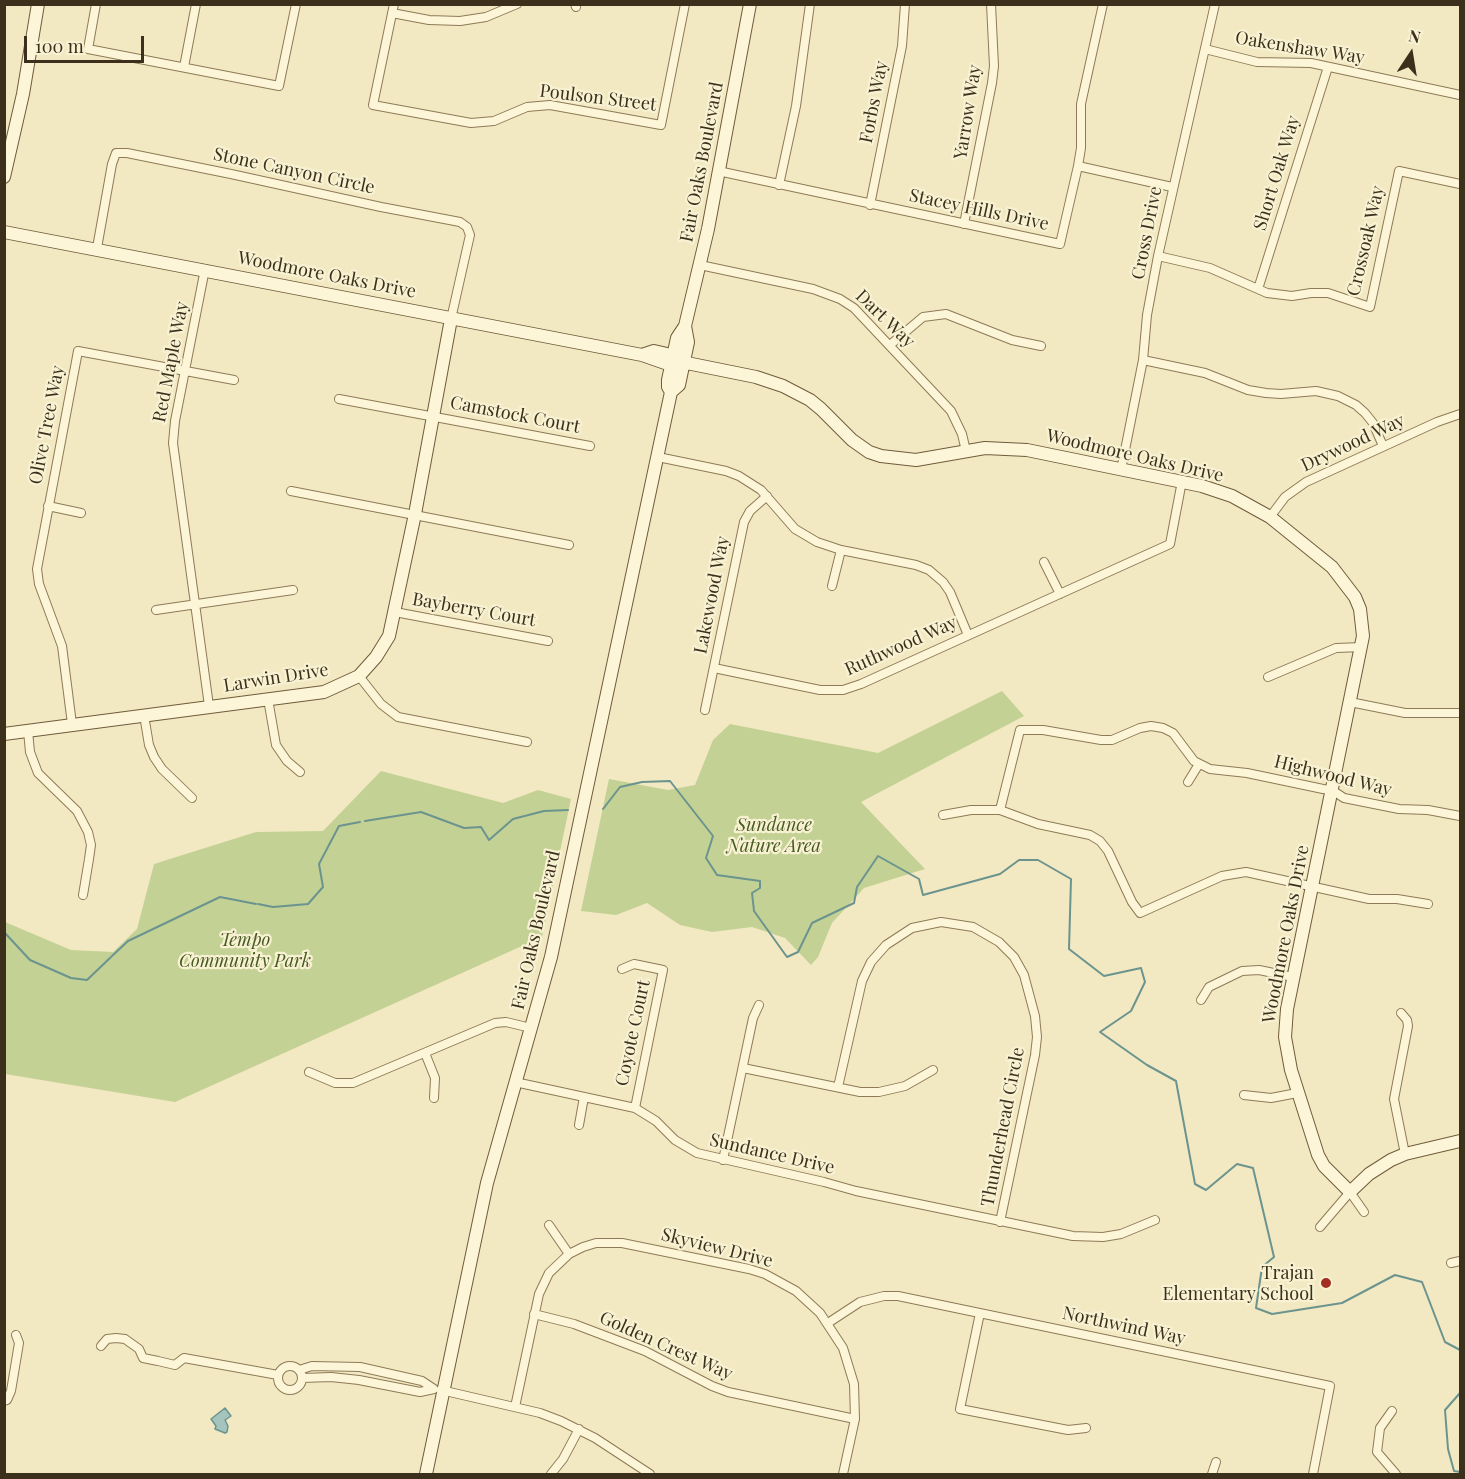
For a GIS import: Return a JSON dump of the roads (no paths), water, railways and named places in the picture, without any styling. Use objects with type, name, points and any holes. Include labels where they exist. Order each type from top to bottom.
[{"type":"street","points":[[4,177],[23,94],[38,4]]},
{"type":"street","points":[[96,4],[88,49],[279,86],[296,4]]},
{"type":"street","points":[[184,67],[196,4]]},
{"type":"street","points":[[393,9],[429,20],[460,21],[486,17],[517,4]]},
{"type":"street","name":"Poulson Street","points":[[393,9],[373,105],[471,123],[494,121],[527,107],[550,105],[662,125],[685,4]]},
{"type":"street","name":"Fair Oaks Boulevard","points":[[426,1474],[439,1390],[487,1183],[551,957],[671,392],[679,385],[678,362],[688,342],[685,326],[700,265],[750,4]]},
{"type":"street","points":[[779,184],[796,106],[810,4]]},
{"type":"street","name":"Forbs Way","points":[[870,204],[902,46],[905,4]]},
{"type":"street","name":"Yarrow Way","points":[[964,224],[992,83],[994,56],[991,4]]},
{"type":"street","points":[[1102,4],[1081,104],[1081,148],[1078,166],[1172,187]]},
{"type":"street","name":"Cross Drive","points":[[1121,470],[1143,360],[1147,315],[1158,256],[1215,4]]},
{"type":"street","name":"Oakenshaw Way","points":[[1205,49],[1257,62],[1311,63],[1461,95]]},
{"type":"street","name":"Short Oak Way","points":[[1258,289],[1328,67]]},
{"type":"street","name":"Stone Canyon Circle","points":[[97,248],[112,164],[116,153],[127,153],[460,222],[467,227],[470,235],[451,319]]},
{"type":"street","name":"Stacey Hills Drive","points":[[718,171],[1060,244],[1078,166]]},
{"type":"street","name":"Crossoak Way","points":[[1158,256],[1210,268],[1258,289],[1278,295],[1328,293],[1370,307],[1400,171],[1461,184]]},
{"type":"street","name":"Woodmore Oaks Drive","points":[[4,232],[97,248],[642,355],[665,363],[678,362],[756,377],[797,392],[821,409],[852,440],[869,452],[881,456],[916,460],[996,448],[1027,450],[1182,481],[1232,496],[1270,517],[1332,567],[1352,591],[1363,622],[1362,647],[1293,977],[1285,1037],[1297,1093],[1318,1155],[1324,1166],[1350,1192]]},
{"type":"street","name":"Dart Way","points":[[700,265],[827,293],[854,309],[951,411],[962,434],[966,451]]},
{"type":"street","name":"Red Maple Way","points":[[205,269],[175,421],[173,443],[209,706]]},
{"type":"street","points":[[890,345],[923,317],[946,314],[1012,340],[1041,346]]},
{"type":"street","name":"Larwin Drive","points":[[4,734],[324,692],[359,676],[376,657],[389,636],[434,417],[451,319]]},
{"type":"street","name":"Olive Tree Way","points":[[72,724],[62,646],[38,578],[38,559],[78,351],[186,371]]},
{"type":"street","points":[[1143,360],[1205,373],[1248,390],[1292,394],[1316,391],[1338,396],[1356,405],[1365,413],[1373,423],[1383,446]]},
{"type":"street","points":[[186,371],[234,380]]},
{"type":"street","name":"Camstock Court","points":[[339,399],[590,446]]},
{"type":"street","name":"Drywood Way","points":[[1270,517],[1285,497],[1306,482],[1383,446],[1461,414]]},
{"type":"street","points":[[658,457],[739,476],[752,483],[767,496],[785,519],[805,536],[841,550],[916,565],[929,570],[943,582],[950,592],[968,635]]},
{"type":"street","name":"Ruthwood Way","points":[[714,668],[820,690],[843,690],[861,684],[1170,544],[1182,481]]},
{"type":"street","points":[[291,491],[569,545]]},
{"type":"street","name":"Lakewood Way","points":[[705,710],[744,522],[750,511],[767,496]]},
{"type":"street","name":"Olive Tree Way","points":[[48,506],[81,513]]},
{"type":"street","points":[[832,586],[841,550]]},
{"type":"street","points":[[1044,562],[1060,594]]},
{"type":"street","points":[[156,609],[293,590]]},
{"type":"street","name":"Bayberry Court","points":[[395,612],[548,641]]},
{"type":"street","points":[[1268,677],[1336,648],[1362,647]]},
{"type":"street","points":[[359,676],[381,704],[398,717],[527,742]]},
{"type":"street","points":[[268,699],[276,745],[287,761],[300,772]]},
{"type":"street","points":[[1350,702],[1405,714],[1461,713]]},
{"type":"street","points":[[144,715],[149,745],[154,757],[162,769],[192,798]]},
{"type":"street","points":[[1000,810],[1020,730],[1043,730],[1101,740],[1117,738],[1140,728],[1157,727],[1168,730],[1178,737],[1190,756],[1199,764],[1188,782]]},
{"type":"street","points":[[28,731],[30,752],[38,773],[76,811],[88,832],[91,845],[82,895]]},
{"type":"street","name":"Highwood Way","points":[[1199,764],[1210,769],[1246,773],[1332,790],[1344,798],[1399,809],[1428,810],[1461,816]]},
{"type":"street","points":[[943,815],[971,810],[1000,810],[1038,824],[1090,835],[1100,841],[1108,851],[1132,902],[1140,913],[1233,873],[1254,872],[1322,890],[1374,900],[1397,898],[1428,904]]},
{"type":"street","name":"Thunderhead Circle","points":[[838,1088],[862,981],[871,962],[886,945],[912,928],[941,922],[973,927],[999,942],[1014,957],[1024,975],[1035,1016],[1037,1037],[1000,1222]]},
{"type":"street","name":"Coyote Court","points":[[622,969],[634,964],[663,970],[635,1108]]},
{"type":"street","points":[[1201,1000],[1209,987],[1242,971],[1260,970],[1293,977]]},
{"type":"street","points":[[723,1160],[753,1018],[759,1005]]},
{"type":"street","points":[[1401,1013],[1407,1020],[1408,1026],[1394,1100],[1405,1154]]},
{"type":"street","points":[[309,1072],[335,1083],[353,1083],[495,1023],[506,1022],[531,1028]]},
{"type":"street","points":[[425,1053],[435,1078],[434,1098]]},
{"type":"street","points":[[743,1068],[860,1092],[892,1090],[933,1070]]},
{"type":"street","name":"Sundance Drive","points":[[515,1082],[635,1108],[656,1121],[686,1148],[697,1154],[1000,1222],[1088,1238],[1120,1234],[1155,1220]]},
{"type":"street","points":[[1244,1095],[1271,1098],[1297,1093]]},
{"type":"street","points":[[579,1125],[584,1097]]},
{"type":"street","points":[[1320,1227],[1350,1192],[1380,1166],[1405,1154],[1461,1140]]},
{"type":"street","points":[[1350,1192],[1364,1212]]},
{"type":"street","points":[[549,1225],[569,1254]]},
{"type":"street","name":"Skyview Drive","points":[[514,1407],[542,1284],[557,1263],[583,1246],[596,1243],[622,1243],[749,1269],[765,1274],[808,1300],[828,1323],[843,1348],[855,1393],[855,1419],[843,1474]]},
{"type":"street","points":[[1451,1263],[1461,1261]]},
{"type":"street","name":"Northwind Way","points":[[828,1323],[860,1302],[884,1296],[907,1298],[1330,1386],[1313,1474]]},
{"type":"street","points":[[980,1312],[960,1409],[1068,1430],[1086,1428]]},
{"type":"street","name":"Golden Crest Way","points":[[534,1314],[574,1324],[645,1351],[728,1392],[855,1419]]},
{"type":"street","points":[[4,1401],[7,1400],[11,1391],[19,1343],[16,1335]]},
{"type":"street","points":[[100,1346],[107,1339],[125,1339],[139,1349],[143,1358],[176,1365],[184,1358],[278,1375]]},
{"type":"street","points":[[439,1390],[420,1392],[359,1380],[301,1374],[292,1366],[285,1367],[278,1375],[279,1383],[288,1389],[296,1388],[301,1374],[312,1366],[360,1367],[422,1381],[439,1390],[540,1413],[579,1429],[650,1474]]},
{"type":"street","points":[[359,1380],[360,1367]]},
{"type":"street","points":[[406,1389],[408,1378]]},
{"type":"street","points":[[1392,1411],[1380,1428],[1377,1452],[1396,1474]]},
{"type":"street","points":[[551,1474],[579,1429]]},
{"type":"street","points":[[1212,1474],[1216,1462]]},
{"type":"water","points":[[225,1408],[231,1416],[225,1420],[228,1426],[225,1433],[215,1429],[216,1426],[211,1419]]},
{"type":"waterway","points":[[603,809],[620,787],[642,782],[670,781],[713,836],[706,858],[717,875],[760,881],[760,888],[752,893],[754,911],[787,957],[798,952],[812,923],[854,903],[857,887],[878,856],[919,879],[923,895],[1000,874],[1019,860],[1038,860],[1071,879],[1069,949],[1104,976],[1141,968],[1145,982],[1131,1011],[1100,1032],[1147,1065],[1176,1081],[1195,1184],[1206,1190],[1237,1164],[1253,1168],[1274,1257],[1262,1267],[1256,1308],[1272,1314],[1342,1303],[1395,1275],[1422,1282],[1445,1342],[1460,1350]]},
{"type":"waterway","points":[[365,821],[421,812],[464,828],[481,827],[489,840],[513,819],[544,811],[568,810]]},
{"type":"waterway","points":[[258,904],[273,907],[308,904],[323,887],[319,864],[339,826],[360,822]]},
{"type":"waterway","points":[[112,956],[128,941],[220,897],[256,904]]},
{"type":"waterway","points":[[4,932],[30,960],[71,978],[87,980],[111,957]]},
{"type":"waterway","points":[[1460,1393],[1445,1410],[1448,1449],[1454,1471],[1460,1472]]},
{"type":"place","name":"Trajan Elementary School","points":[[1326,1283]]},
{"type":"park label","name":"Sundance Nature Area","points":[[774,835]]},
{"type":"park label","name":"Tempo Community Park","points":[[245,950]]}]
